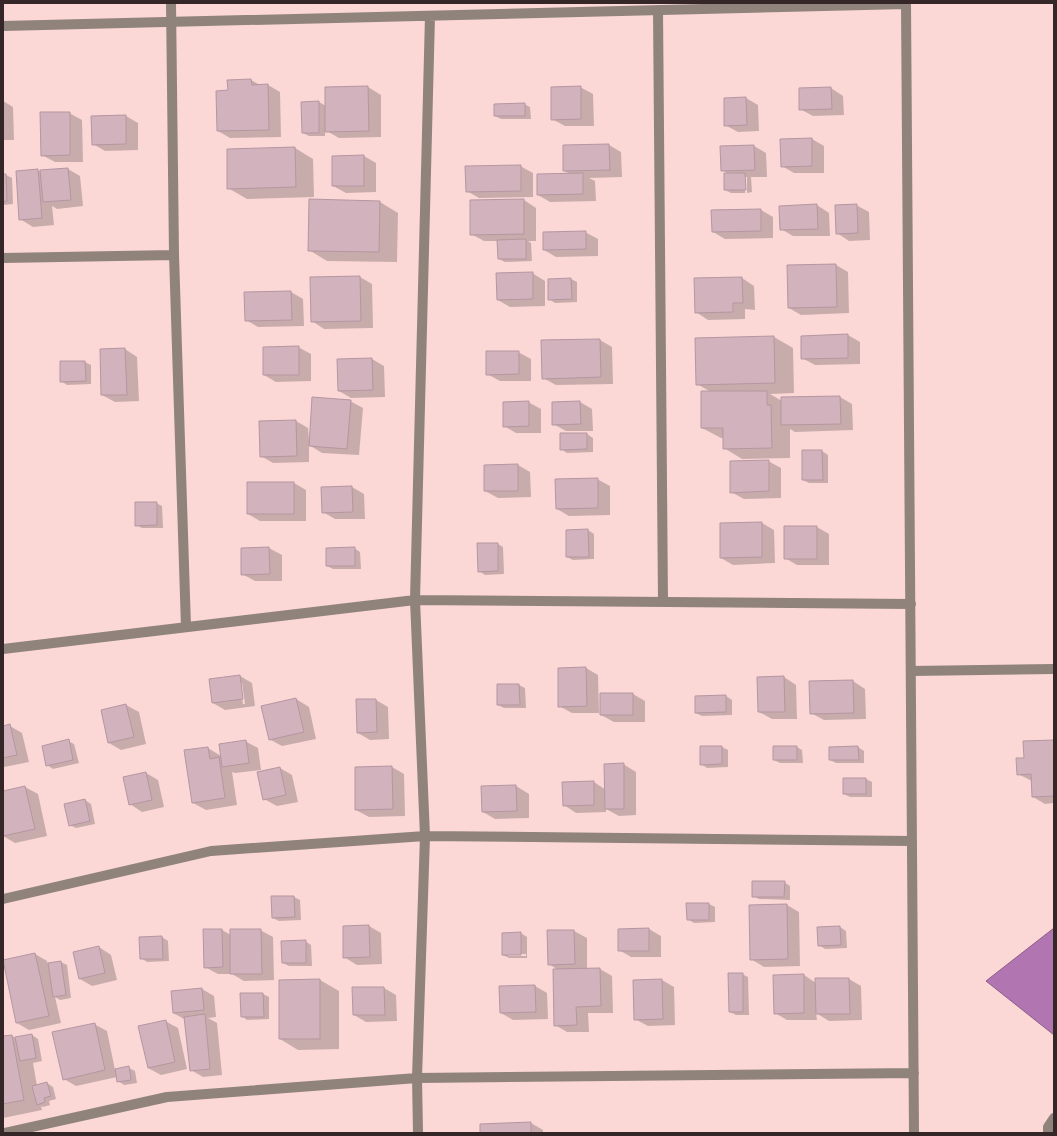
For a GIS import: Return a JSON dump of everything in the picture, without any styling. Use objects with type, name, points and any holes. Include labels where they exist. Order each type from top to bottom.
[{"type":"street","points":[[171,3],[174,255],[186,627]]},
{"type":"street","points":[[3,26],[906,4],[914,1133]]},
{"type":"street","points":[[658,10],[663,602]]},
{"type":"street","points":[[418,1133],[417,1078],[426,836],[415,600],[430,16]]},
{"type":"street","points":[[3,258],[174,255]]},
{"type":"street","points":[[3,649],[415,600],[911,604]]},
{"type":"street","points":[[911,671],[1054,669]]},
{"type":"street","points":[[3,899],[211,851],[426,836],[912,840]]},
{"type":"street","points":[[5,1133],[166,1097],[417,1078],[914,1073]]},
{"type":"street","points":[[1048,1133],[1048,1127],[1054,1118]]},
{"type":"shaded area","points":[[1054,928],[1054,1035],[986,981]]},
{"type":"building","points":[[251,79],[252,85],[268,84],[269,130],[217,131],[216,91],[228,90],[227,80]]},
{"type":"building","points":[[368,86],[369,131],[325,132],[325,87]]},
{"type":"building","points":[[581,86],[581,119],[551,120],[551,87]]},
{"type":"building","points":[[831,87],[832,109],[799,110],[799,88]]},
{"type":"building","points":[[746,97],[747,125],[724,126],[724,98]]},
{"type":"building","points":[[319,101],[319,133],[302,133],[301,102]]},
{"type":"building","points":[[525,103],[525,116],[494,116],[494,104]]},
{"type":"building","points":[[40,112],[70,112],[70,155],[41,156]]},
{"type":"building","points":[[126,115],[126,144],[92,145],[91,116]]},
{"type":"building","points":[[812,138],[812,166],[781,167],[780,139]]},
{"type":"building","points":[[609,144],[610,170],[563,171],[563,145]]},
{"type":"building","points":[[754,145],[755,170],[721,171],[720,146]]},
{"type":"building","points":[[295,147],[296,187],[227,189],[227,149]]},
{"type":"building","points":[[364,155],[364,186],[332,186],[332,156]]},
{"type":"building","points":[[521,165],[521,191],[466,192],[465,166]]},
{"type":"building","points":[[68,168],[71,200],[43,202],[40,170]]},
{"type":"building","points":[[38,169],[42,218],[19,220],[16,171]]},
{"type":"building","points":[[583,173],[583,194],[537,195],[537,174]]},
{"type":"building","points":[[724,173],[745,173],[746,190],[724,190]]},
{"type":"building","points":[[3,174],[6,174],[7,201],[3,202]]},
{"type":"building","points":[[309,199],[380,201],[379,252],[308,251]]},
{"type":"building","points":[[524,199],[524,234],[470,235],[470,200]]},
{"type":"building","points":[[817,204],[818,229],[780,230],[779,206]]},
{"type":"building","points":[[857,204],[858,233],[836,234],[835,205]]},
{"type":"building","points":[[761,209],[761,231],[712,232],[711,210]]},
{"type":"building","points":[[586,231],[586,249],[543,250],[543,232]]},
{"type":"building","points":[[526,239],[526,259],[498,259],[497,240]]},
{"type":"building","points":[[836,264],[837,307],[788,308],[787,265]]},
{"type":"building","points":[[533,272],[533,299],[497,300],[496,273]]},
{"type":"building","points":[[360,276],[361,321],[311,322],[310,277]]},
{"type":"building","points":[[742,277],[743,303],[733,303],[733,312],[695,313],[694,278]]},
{"type":"building","points":[[571,278],[572,299],[548,300],[548,279]]},
{"type":"building","points":[[291,291],[292,320],[245,321],[244,292]]},
{"type":"building","points":[[848,334],[848,358],[801,359],[801,336]]},
{"type":"building","points":[[774,336],[775,383],[696,385],[695,338]]},
{"type":"building","points":[[600,339],[601,377],[542,379],[541,340]]},
{"type":"building","points":[[299,346],[299,375],[263,375],[263,347]]},
{"type":"building","points":[[125,348],[127,395],[101,395],[100,349]]},
{"type":"building","points":[[486,351],[519,351],[519,374],[486,375]]},
{"type":"building","points":[[372,358],[373,390],[338,391],[337,359]]},
{"type":"building","points":[[60,361],[85,361],[86,381],[60,382]]},
{"type":"building","points":[[701,391],[767,391],[767,405],[771,405],[772,448],[723,449],[723,428],[701,428]]},
{"type":"building","points":[[840,396],[841,424],[781,425],[781,397]]},
{"type":"building","points":[[312,397],[351,400],[347,449],[309,446]]},
{"type":"building","points":[[529,401],[529,426],[503,427],[503,402]]},
{"type":"building","points":[[580,401],[581,424],[552,425],[552,402]]},
{"type":"building","points":[[296,420],[297,456],[260,457],[259,421]]},
{"type":"building","points":[[560,433],[587,433],[587,449],[560,450]]},
{"type":"building","points":[[802,450],[822,450],[823,480],[802,480]]},
{"type":"building","points":[[769,460],[769,491],[730,493],[730,461]]},
{"type":"building","points":[[518,464],[518,491],[484,491],[484,465]]},
{"type":"building","points":[[598,478],[598,508],[556,509],[555,479]]},
{"type":"building","points":[[247,482],[294,482],[294,514],[247,514]]},
{"type":"building","points":[[352,486],[353,512],[322,513],[321,487]]},
{"type":"building","points":[[135,502],[157,502],[157,525],[135,526]]},
{"type":"building","points":[[762,522],[762,557],[720,558],[720,523]]},
{"type":"building","points":[[784,526],[817,526],[817,559],[784,559]]},
{"type":"building","points":[[588,529],[589,557],[566,557],[566,530]]},
{"type":"building","points":[[477,543],[498,543],[498,571],[478,572]]},
{"type":"building","points":[[269,547],[270,574],[241,575],[241,548]]},
{"type":"building","points":[[355,547],[355,566],[326,566],[326,548]]},
{"type":"building","points":[[586,667],[587,706],[558,707],[558,668]]},
{"type":"building","points":[[240,675],[243,699],[212,703],[209,679]]},
{"type":"building","points":[[784,676],[785,712],[758,712],[757,677]]},
{"type":"building","points":[[853,680],[854,713],[810,714],[809,681]]},
{"type":"building","points":[[497,684],[519,684],[520,705],[497,705]]},
{"type":"building","points":[[600,693],[633,693],[633,715],[600,715]]},
{"type":"building","points":[[726,695],[726,712],[695,713],[695,696]]},
{"type":"building","points":[[296,698],[304,732],[269,740],[261,706]]},
{"type":"building","points":[[356,699],[376,699],[377,732],[357,733]]},
{"type":"building","points":[[126,704],[134,737],[108,743],[101,710]]},
{"type":"building","points":[[10,724],[17,755],[3,758],[3,726]]},
{"type":"building","points":[[69,739],[73,760],[46,766],[42,746]]},
{"type":"building","points":[[246,740],[249,763],[222,767],[219,744]]},
{"type":"building","points":[[1054,740],[1054,796],[1032,797],[1031,774],[1017,775],[1016,758],[1024,758],[1023,741]]},
{"type":"building","points":[[700,746],[722,746],[722,764],[700,765]]},
{"type":"building","points":[[773,746],[797,746],[797,760],[773,760]]},
{"type":"building","points":[[858,746],[859,760],[829,760],[829,747]]},
{"type":"building","points":[[208,747],[210,759],[219,757],[225,798],[192,803],[184,750]]},
{"type":"building","points":[[624,763],[624,809],[605,809],[604,764]]},
{"type":"building","points":[[392,766],[393,809],[355,810],[355,767]]},
{"type":"building","points":[[280,767],[286,795],[263,800],[257,772]]},
{"type":"building","points":[[146,772],[152,800],[129,805],[123,777]]},
{"type":"building","points":[[843,778],[866,778],[866,794],[843,794]]},
{"type":"building","points":[[594,781],[594,805],[563,806],[562,782]]},
{"type":"building","points":[[516,785],[517,811],[482,812],[481,786]]},
{"type":"building","points":[[25,786],[35,829],[3,836],[3,791]]},
{"type":"building","points":[[85,799],[90,821],[69,826],[64,804]]},
{"type":"building","points":[[752,881],[785,881],[784,897],[752,897]]},
{"type":"building","points":[[271,896],[294,896],[295,917],[272,918]]},
{"type":"building","points":[[686,903],[709,903],[709,920],[687,920]]},
{"type":"building","points":[[787,904],[788,959],[750,960],[749,905]]},
{"type":"building","points":[[369,925],[370,957],[343,958],[343,926]]},
{"type":"building","points":[[840,926],[841,945],[818,946],[817,927]]},
{"type":"building","points":[[649,928],[649,951],[618,951],[618,929]]},
{"type":"building","points":[[203,929],[222,929],[223,967],[204,968]]},
{"type":"building","points":[[230,929],[261,929],[262,974],[230,974]]},
{"type":"building","points":[[547,930],[574,930],[575,964],[548,965]]},
{"type":"building","points":[[521,932],[521,955],[502,955],[502,933]]},
{"type":"building","points":[[162,936],[163,959],[140,959],[139,937]]},
{"type":"building","points":[[306,940],[306,963],[282,963],[281,941]]},
{"type":"building","points":[[99,946],[105,973],[79,979],[73,952]]},
{"type":"building","points":[[35,953],[49,1016],[16,1023],[3,960]]},
{"type":"building","points":[[61,961],[66,995],[53,997],[48,963]]},
{"type":"building","points":[[600,968],[601,1006],[576,1007],[577,1025],[554,1026],[553,969]]},
{"type":"building","points":[[728,973],[743,973],[743,1012],[729,1012]]},
{"type":"building","points":[[804,974],[804,1013],[774,1014],[773,975]]},
{"type":"building","points":[[815,978],[849,978],[850,1014],[816,1014]]},
{"type":"building","points":[[320,979],[320,1039],[279,1039],[279,980]]},
{"type":"building","points":[[662,979],[663,1019],[634,1020],[633,980]]},
{"type":"building","points":[[535,985],[536,1012],[500,1013],[499,986]]},
{"type":"building","points":[[352,987],[384,987],[385,1015],[353,1015]]},
{"type":"building","points":[[202,988],[204,1010],[173,1013],[171,991]]},
{"type":"building","points":[[240,993],[263,993],[264,1017],[241,1017]]},
{"type":"building","points":[[205,1014],[210,1069],[190,1071],[184,1017]]},
{"type":"building","points":[[166,1020],[175,1062],[148,1068],[138,1026]]},
{"type":"building","points":[[95,1023],[105,1070],[63,1080],[52,1032]]},
{"type":"building","points":[[32,1034],[36,1058],[20,1061],[15,1037]]},
{"type":"building","points":[[12,1035],[24,1100],[3,1104],[3,1036]]},
{"type":"building","points":[[129,1066],[131,1080],[117,1082],[115,1069]]},
{"type":"building","points":[[47,1082],[51,1096],[44,1098],[45,1102],[37,1105],[32,1086]]},
{"type":"building","points":[[531,1122],[531,1133],[480,1133],[480,1124]]}]
